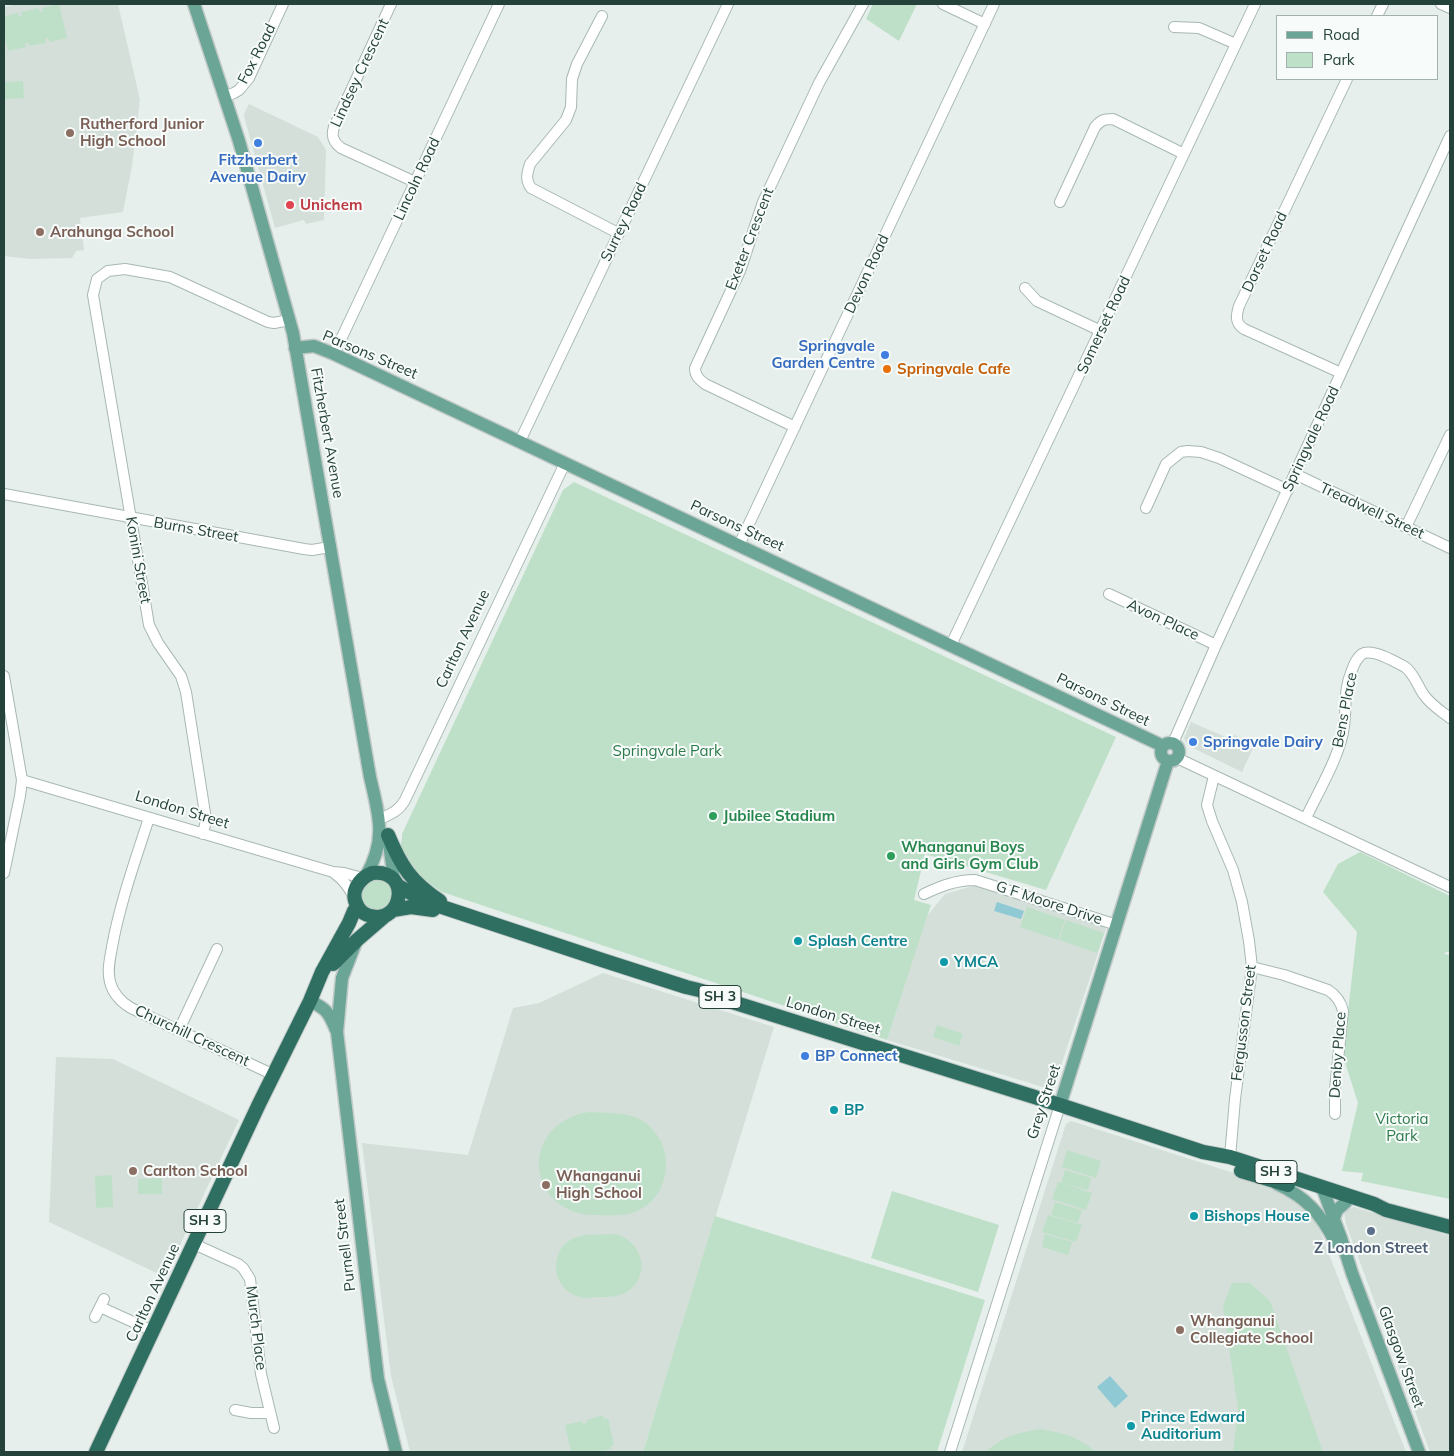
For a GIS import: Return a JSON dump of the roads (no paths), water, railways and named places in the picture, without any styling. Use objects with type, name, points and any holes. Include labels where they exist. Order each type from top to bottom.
[{"type":"highway","points":[[388,835],[406,871],[417,884],[454,910]]},
{"type":"highway","name":"SH 3","points":[[390,913],[379,917],[367,915],[361,911],[356,902],[354,892],[364,877],[372,873],[388,875],[396,882]]},
{"type":"highway","points":[[390,913],[397,904],[396,882]]},
{"type":"highway","name":"London Street","points":[[396,882],[424,901],[610,963],[1060,1104],[1202,1152],[1230,1157],[1346,1202],[1374,1210],[1386,1210]]},
{"type":"highway","name":"Carlton Avenue","points":[[96,1452],[322,972],[349,923],[356,902]]},
{"type":"highway","name":"London Street","points":[[390,913],[410,907],[431,910],[454,910]]},
{"type":"highway","name":"Carlton Avenue","points":[[318,984],[334,962],[390,913]]},
{"type":"highway","name":"London Street","points":[[1202,1152],[1228,1166],[1266,1179],[1374,1204],[1386,1210],[1450,1227]]},
{"type":"main road","name":"Fitzherbert Avenue","points":[[194,4],[239,141],[289,320],[295,348],[370,777],[380,819],[378,849],[373,864],[364,877]]},
{"type":"main road","name":"Parsons Street","points":[[295,348],[314,346],[334,354],[951,645],[1168,745]]},
{"type":"main road","points":[[1168,745],[1161,749],[1161,755],[1165,760],[1173,760]]},
{"type":"main road","name":"Grey Street","points":[[1060,1104],[1117,925],[1173,760]]},
{"type":"main road","points":[[380,819],[388,835],[396,882]]},
{"type":"main road","name":"Purnell Street","points":[[357,940],[342,978],[337,1032],[378,1379],[396,1452]]},
{"type":"main road","name":"Purnell Street","points":[[310,1001],[324,1008],[330,1014],[337,1032]]},
{"type":"main road","name":"Glasgow Street","points":[[1266,1179],[1298,1195],[1319,1214],[1352,1273]]},
{"type":"main road","name":"Glasgow Street","points":[[1324,1192],[1419,1452]]},
{"type":"main road","points":[[1334,1218],[1337,1210],[1346,1202]]},
{"type":"street","name":"Fox Road","points":[[224,97],[234,94],[249,78],[283,4]]},
{"type":"street","name":"Lindsey Crescent","points":[[391,4],[334,127],[332,137],[341,148],[415,182]]},
{"type":"street","name":"Lincoln Road","points":[[334,354],[499,4]]},
{"type":"street","name":"Surrey Road","points":[[520,441],[728,4]]},
{"type":"street","name":"Exeter Crescent","points":[[795,427],[705,384],[698,379],[695,368],[740,271],[763,202],[819,83],[863,4]]},
{"type":"street","points":[[943,4],[985,24]]},
{"type":"street","name":"Devon Road","points":[[739,545],[994,4]]},
{"type":"street","name":"Somerset Road","points":[[951,645],[1255,4]]},
{"type":"street","points":[[1441,4],[1450,8]]},
{"type":"street","points":[[602,16],[576,64],[572,79],[571,107],[566,120],[530,164],[527,182],[531,188],[618,233]]},
{"type":"street","points":[[1174,27],[1199,28],[1236,44]]},
{"type":"street","name":"Dorset Road","points":[[1341,373],[1244,329],[1238,322],[1237,315],[1239,306],[1348,80]]},
{"type":"street","points":[[1060,202],[1095,127],[1101,120],[1113,119],[1184,154]]},
{"type":"street","name":"Springvale Road","points":[[1168,745],[1288,490],[1450,136]]},
{"type":"street","name":"Konini Street","points":[[203,834],[206,820],[186,692],[181,676],[158,643],[150,625],[93,295],[97,279],[108,271],[124,269],[170,277],[268,322],[274,323],[289,320]]},
{"type":"street","points":[[1025,288],[1037,301],[1101,331]]},
{"type":"street","points":[[1406,527],[1450,435]]},
{"type":"street","points":[[1146,508],[1166,464],[1181,452],[1188,451],[1202,452],[1219,458],[1288,490]]},
{"type":"street","name":"Carlton Avenue","points":[[380,819],[400,809],[405,800],[565,463]]},
{"type":"street","name":"Treadwell Street","points":[[1295,474],[1450,548]]},
{"type":"street","name":"Burns Street","points":[[4,494],[304,549],[312,550],[330,547]]},
{"type":"street","name":"Avon Place","points":[[1109,594],[1216,645]]},
{"type":"street","name":"Bens Place","points":[[1306,818],[1340,743],[1344,726],[1345,696],[1348,679],[1355,663],[1362,654],[1366,652],[1380,655],[1407,669],[1425,697],[1450,718]]},
{"type":"street","points":[[4,676],[22,780],[4,873]]},
{"type":"street","points":[[1173,760],[1214,776],[1306,818],[1450,887]]},
{"type":"street","name":"Fergusson Street","points":[[1214,776],[1207,805],[1233,870],[1242,902],[1250,941],[1252,967],[1235,1099],[1230,1157]]},
{"type":"street","name":"London Street","points":[[22,780],[333,872],[364,877]]},
{"type":"street","name":"Churchill Crescent","points":[[149,818],[119,911],[109,968],[113,990],[124,1003],[274,1075]]},
{"type":"street","points":[[333,872],[342,878],[356,902]]},
{"type":"street","name":"G F Moore Drive","points":[[924,894],[950,883],[962,880],[975,880],[1117,925]]},
{"type":"street","points":[[179,1030],[217,949]]},
{"type":"street","name":"Denby Place","points":[[1252,967],[1284,975],[1328,990],[1338,1000],[1343,1011],[1334,1089],[1334,1114]]},
{"type":"street","name":"Grey Street","points":[[950,1452],[1060,1104]]},
{"type":"street","name":"Murch Place","points":[[194,1244],[238,1264],[250,1279],[261,1374],[274,1428]]},
{"type":"street","points":[[95,1317],[102,1303],[153,1331]]},
{"type":"street","points":[[235,1410],[251,1413],[270,1413]]},
{"type":"water","points":[[997,902],[1024,911],[1021,919],[994,911]]},
{"type":"water","points":[[1110,1376],[1128,1396],[1115,1408],[1097,1387]]},
{"type":"place","name":"Rutherford Junior High School","points":[[70,133]]},
{"type":"place","name":"Fitzherbert Avenue Dairy","points":[[258,143]]},
{"type":"place","name":"Unichem","points":[[290,205]]},
{"type":"place","name":"Arahunga School","points":[[40,232]]},
{"type":"place","name":"Springvale Garden Centre","points":[[885,355]]},
{"type":"place","name":"Springvale Cafe","points":[[887,369]]},
{"type":"place","name":"Springvale Dairy","points":[[1193,742]]},
{"type":"place","name":"Jubilee Stadium","points":[[713,816]]},
{"type":"place","name":"Whanganui Boys and Girls Gym Club","points":[[891,856]]},
{"type":"place","name":"Splash Centre","points":[[798,941]]},
{"type":"place","name":"YMCA","points":[[944,962]]},
{"type":"place","name":"BP Connect","points":[[805,1056]]},
{"type":"place","name":"BP","points":[[834,1110]]},
{"type":"place","name":"Carlton School","points":[[133,1171]]},
{"type":"place","name":"Whanganui High School","points":[[546,1185]]},
{"type":"place","name":"Bishops House","points":[[1194,1216]]},
{"type":"place","name":"Z London Street","points":[[1371,1231]]},
{"type":"place","name":"Whanganui Collegiate School","points":[[1180,1330]]},
{"type":"place","name":"Prince Edward Auditorium","points":[[1131,1426]]},
{"type":"park label","name":"Springvale Park","points":[[667,751]]},
{"type":"park label","name":"Victoria Park","points":[[1402,1128]]}]
